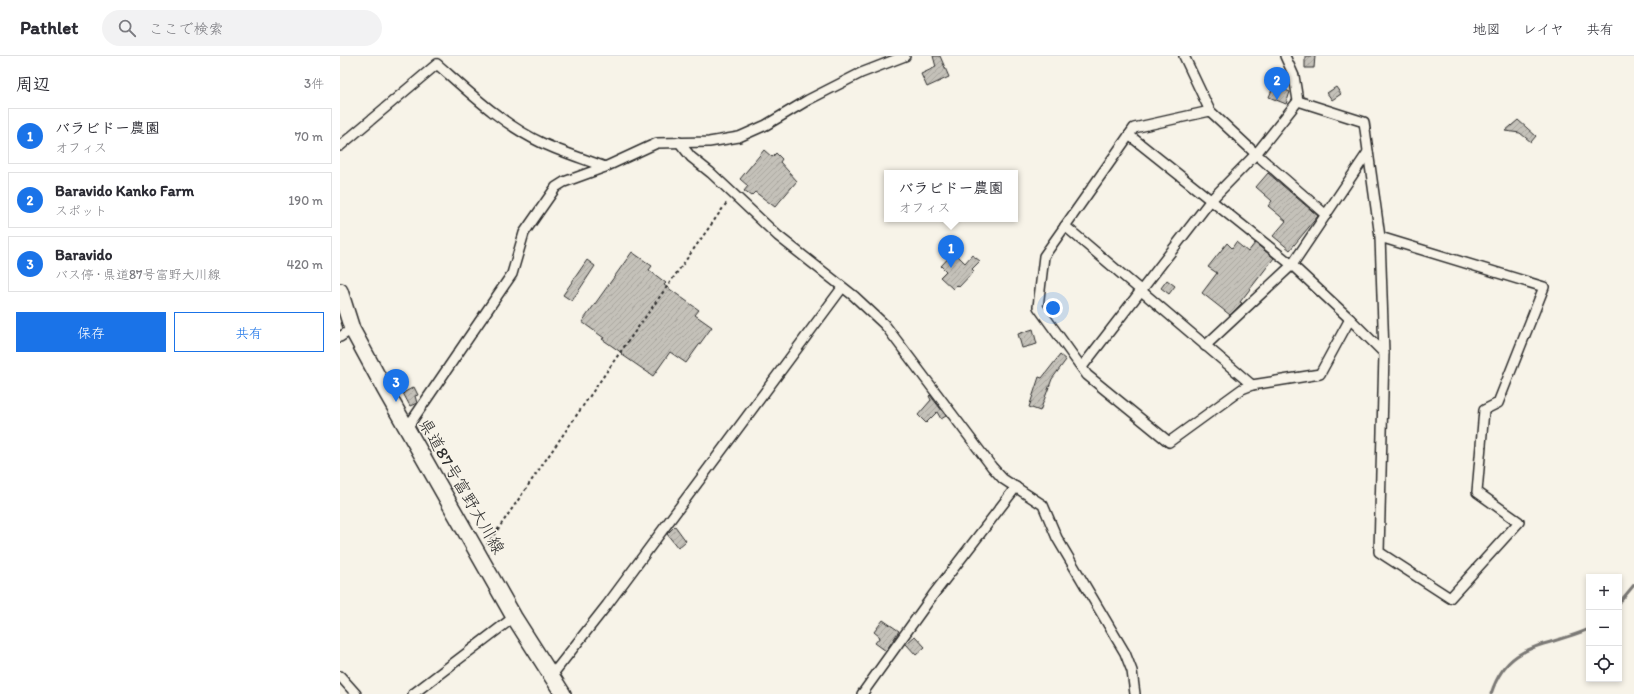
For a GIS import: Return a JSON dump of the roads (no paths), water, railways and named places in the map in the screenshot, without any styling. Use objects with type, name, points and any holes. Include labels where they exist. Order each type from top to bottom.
[{"type":"main road","name":"県道87号富野大川線","points":[[340,291],[346,333],[407,428],[514,617],[563,694]]},
{"type":"street","points":[[407,428],[512,274],[524,233],[549,194],[556,187],[564,182],[605,167],[657,143],[709,142],[739,137],[766,125],[808,100],[860,73],[905,56]]},
{"type":"street","points":[[1184,56],[1210,111],[1256,154],[1326,215]]},
{"type":"street","points":[[1082,367],[1211,200],[1256,154],[1298,101],[1294,76],[1285,56]]},
{"type":"street","points":[[340,146],[437,64],[479,102],[511,126],[542,143],[605,167]]},
{"type":"street","points":[[1298,101],[1364,122],[1380,237],[1384,353],[1379,552],[1450,598],[1518,522],[1478,492],[1484,410],[1498,403],[1544,287],[1380,237]]},
{"type":"street","points":[[1210,111],[1134,128],[1044,256],[1038,307],[1087,375],[1169,442],[1242,389],[1252,385],[1320,374],[1350,319]]},
{"type":"street","points":[[1129,135],[1292,265],[1384,353]]},
{"type":"street","points":[[679,142],[691,157],[778,236],[854,296],[885,326],[992,467],[1003,479],[1043,505],[1057,538],[1125,653],[1132,671],[1135,694]]},
{"type":"street","points":[[1206,346],[1292,265],[1368,152]]},
{"type":"street","points":[[1064,226],[1252,385]]},
{"type":"street","points":[[552,675],[607,605],[842,288]]},
{"type":"street","points":[[862,694],[932,595],[1016,487]]},
{"type":"street","points":[[413,694],[514,617]]},
{"type":"street","points":[[340,676],[356,694]]},
{"type":"waterway","points":[[1622,599],[1634,585]]},
{"type":"waterway","points":[[1491,694],[1498,677],[1507,664],[1518,655],[1530,649],[1586,630]]},
{"type":"place","name":"Baravido Kanko Farm","points":[[1277,100]]},
{"type":"place","name":"バラビドー農園","points":[[951,268]]},
{"type":"place","name":"Baravido","points":[[396,402]]}]
